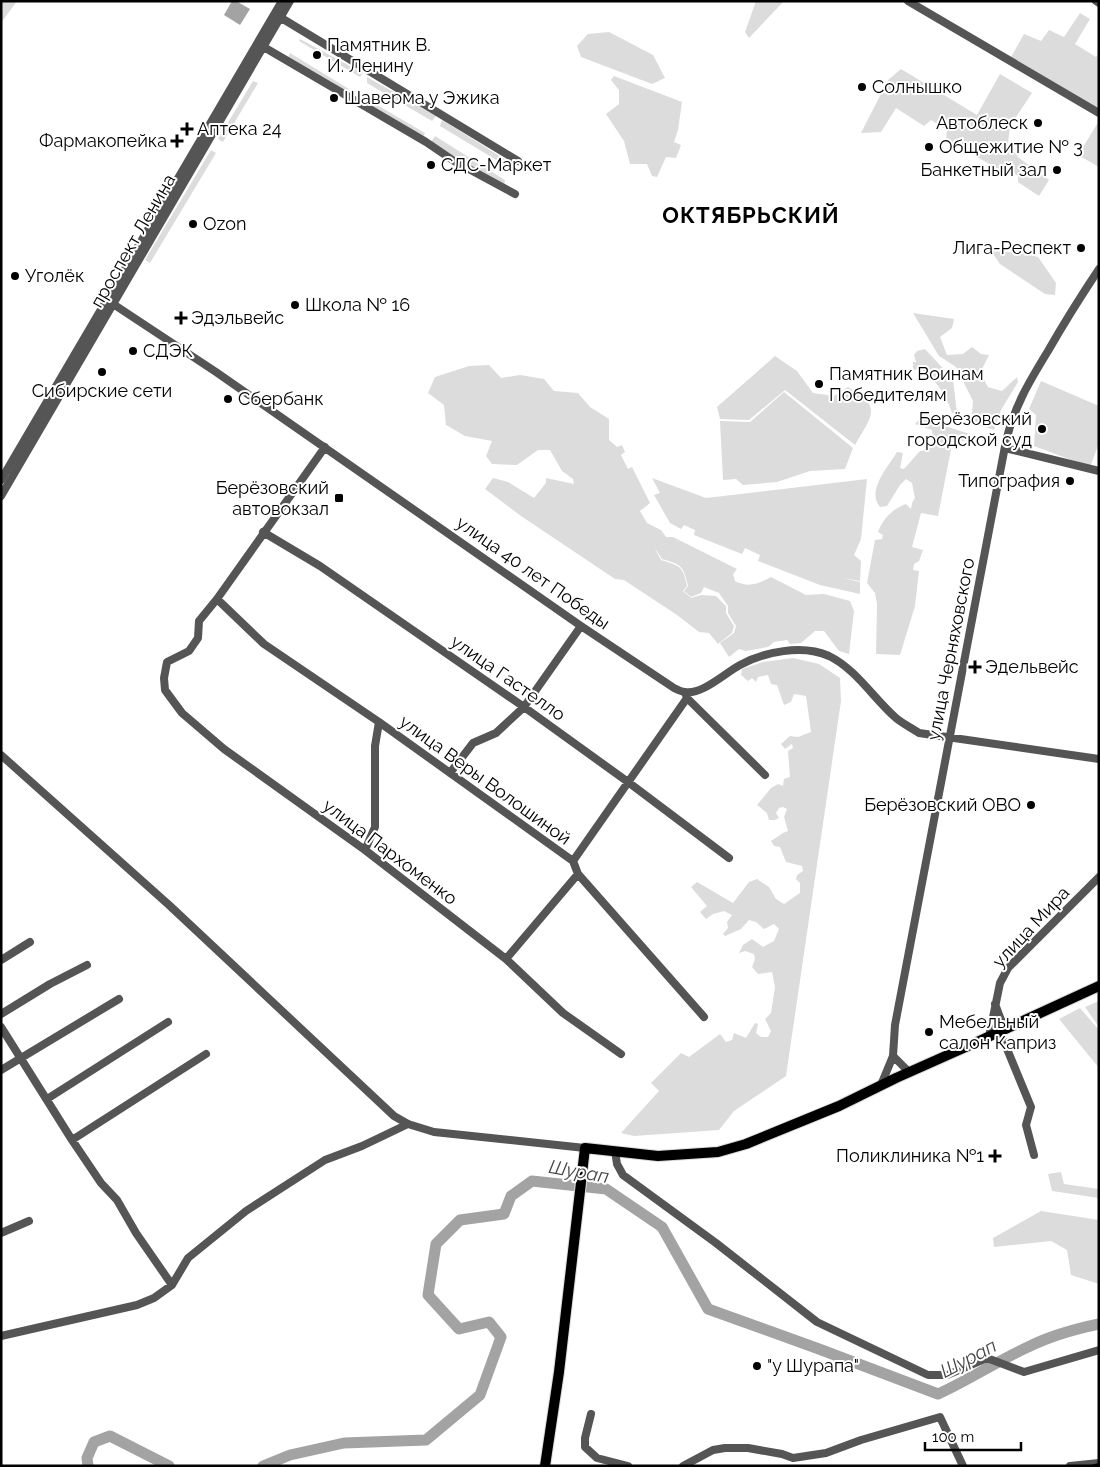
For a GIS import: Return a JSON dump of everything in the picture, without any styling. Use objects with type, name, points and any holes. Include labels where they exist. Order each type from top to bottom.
[{"type":"main road","points":[[544,1466],[559,1372],[585,1148],[658,1156],[718,1152],[753,1141],[806,1121],[1099,986]]},
{"type":"street","name":"проспект Ленина","points":[[278,16],[282,1]]},
{"type":"street","name":"проспект Ленина","points":[[1,480],[110,302],[278,16],[290,1]]},
{"type":"street","points":[[908,1],[1099,114]]},
{"type":"street","points":[[278,16],[518,161]]},
{"type":"street","points":[[261,46],[409,132],[454,161],[515,194]]},
{"type":"street","name":"улица Черняховского","points":[[881,1085],[893,1056],[895,1025],[1012,417],[1020,397],[1099,269]]},
{"type":"street","name":"проспект Ленина","points":[[1,496],[110,302]]},
{"type":"street","name":"улица 40 лет Победы","points":[[110,302],[216,372],[581,626],[686,695],[765,775]]},
{"type":"street","points":[[217,599],[325,447]]},
{"type":"street","points":[[1005,448],[1099,471]]},
{"type":"street","name":"улица Гастелло","points":[[264,532],[320,566],[524,707],[729,858]]},
{"type":"street","name":"улица Пархоменко","points":[[217,599],[199,621],[198,638],[189,652],[166,662],[165,690],[182,713],[224,749],[365,850],[506,959],[563,1014],[621,1054]]},
{"type":"street","name":"улица Веры Волошиной","points":[[217,599],[264,644],[380,722],[573,862],[578,874],[704,1017]]},
{"type":"street","points":[[450,773],[473,743],[496,733],[524,707],[581,626]]},
{"type":"street","points":[[573,862],[686,695],[704,687],[741,664],[764,655],[784,651],[806,650],[827,655],[843,664],[897,720],[919,733],[1099,759]]},
{"type":"street","points":[[365,850],[375,827],[375,746],[380,722]]},
{"type":"street","points":[[1,755],[168,905],[394,1116],[408,1124],[434,1132],[585,1148]]},
{"type":"street","points":[[506,959],[578,874]]},
{"type":"street","name":"улица Мира","points":[[989,1037],[1000,983],[1008,968],[1099,877]]},
{"type":"street","points":[[1,960],[30,942]]},
{"type":"street","points":[[1,1014],[50,984],[87,965]]},
{"type":"street","points":[[1,1070],[119,999]]},
{"type":"street","points":[[995,1004],[1031,1107],[1026,1125],[1034,1155]]},
{"type":"street","points":[[46,1099],[168,1022]]},
{"type":"street","points":[[1,1027],[72,1140],[101,1183],[117,1200],[136,1234],[172,1284]]},
{"type":"street","points":[[72,1140],[206,1054]]},
{"type":"street","points":[[893,1056],[909,1072]]},
{"type":"street","points":[[1,1336],[137,1305],[154,1298],[172,1284],[188,1258],[246,1210],[325,1160],[362,1146],[408,1124]]},
{"type":"street","points":[[615,1151],[617,1164],[623,1175],[716,1243],[817,1322],[928,1376],[947,1375],[987,1358],[1024,1372],[1099,1350]]},
{"type":"street","points":[[1,1233],[29,1221]]},
{"type":"street","points":[[591,1414],[584,1438],[585,1447],[597,1458],[628,1466]]},
{"type":"street","points":[[683,1466],[712,1450],[725,1448],[748,1448],[782,1454],[793,1458],[826,1453],[861,1440],[940,1417],[963,1466]]},
{"type":"street","points":[[1070,1466],[1099,1463]]},
{"type":"shaded area","points":[[1,1],[17,1],[1,23]]},
{"type":"shaded area","points":[[232,1],[236,1],[250,9],[240,25],[224,15]]},
{"type":"shaded area","points":[[756,1],[784,1],[749,38],[745,32]]},
{"type":"shaded area","points":[[1080,13],[1090,19],[1075,44],[1096,57],[1099,53],[1099,110],[1011,57],[1024,34],[1041,41],[1049,30],[1064,37]]},
{"type":"shaded area","points":[[609,32],[653,55],[665,78],[652,84],[581,57],[577,46],[588,34]]},
{"type":"shaded area","points":[[300,39],[363,73],[360,77],[299,41]]},
{"type":"shaded area","points":[[290,53],[349,89],[347,93],[288,58]]},
{"type":"shaded area","points":[[901,69],[977,115],[1000,74],[1032,93],[1010,126],[1008,143],[1018,157],[1049,180],[1039,196],[1018,182],[1018,176],[1008,168],[1002,171],[946,140],[947,130],[931,120],[924,126],[896,108],[881,132],[861,133],[888,80]]},
{"type":"shaded area","points":[[614,76],[682,102],[678,130],[674,142],[681,145],[676,158],[666,157],[657,177],[652,176],[647,164],[630,164],[624,141],[606,114],[619,104],[619,90],[611,80]]},
{"type":"shaded area","points":[[367,77],[436,116],[432,121],[367,83]]},
{"type":"shaded area","points":[[253,81],[258,83],[223,142],[218,139]]},
{"type":"shaded area","points":[[360,95],[425,133],[422,139],[352,97]]},
{"type":"shaded area","points":[[442,120],[514,165],[508,167],[440,126]]},
{"type":"shaded area","points":[[1099,121],[1099,167],[1078,155]]},
{"type":"shaded area","points":[[435,136],[505,180],[504,186],[431,142]]},
{"type":"shaded area","points":[[211,150],[216,153],[150,263],[145,260]]},
{"type":"shaded area","points":[[991,251],[1021,253],[1038,257],[1056,283],[1055,295],[1045,294],[1000,264]]},
{"type":"shaded area","points":[[913,313],[954,319],[952,328],[940,337],[947,355],[963,354],[972,347],[981,354],[989,355],[980,373],[988,387],[1002,391],[1017,377],[1018,382],[1001,410],[994,430],[971,422],[973,401],[956,367],[939,356]]},
{"type":"shaded area","points":[[925,349],[953,379],[957,414],[952,413],[944,394],[932,379],[921,369],[913,370],[913,362],[916,362],[914,355],[917,351]]},
{"type":"shaded area","points":[[775,356],[797,371],[813,393],[834,396],[848,387],[867,400],[871,413],[866,427],[855,445],[785,390],[749,420],[720,419],[717,407]]},
{"type":"shaded area","points":[[489,365],[501,378],[520,375],[544,379],[554,391],[578,393],[590,407],[609,419],[609,440],[617,447],[622,445],[625,452],[621,455],[628,469],[632,467],[650,503],[640,511],[647,523],[661,530],[666,537],[673,537],[737,569],[733,574],[735,581],[740,583],[749,585],[762,582],[771,577],[806,595],[824,594],[850,601],[854,611],[849,654],[839,651],[824,631],[815,631],[801,643],[790,644],[787,640],[774,642],[768,647],[746,651],[739,649],[729,657],[720,643],[734,633],[736,626],[728,613],[728,606],[719,593],[704,587],[701,593],[691,597],[684,591],[688,586],[685,574],[681,567],[662,559],[655,549],[661,560],[680,568],[684,574],[687,586],[683,591],[691,598],[701,595],[716,596],[726,606],[726,613],[734,626],[732,633],[718,644],[709,633],[699,632],[624,580],[615,579],[521,516],[485,489],[493,478],[508,482],[534,498],[546,483],[546,478],[574,484],[573,479],[562,471],[550,450],[538,450],[517,465],[492,464],[486,456],[492,441],[465,436],[446,425],[444,405],[428,393],[435,377],[469,366]]},
{"type":"shaded area","points":[[1041,381],[1099,406],[1099,443],[1090,467],[1034,446],[1036,415],[1029,409]]},
{"type":"shaded area","points":[[784,392],[853,448],[845,469],[810,471],[777,482],[743,485],[736,479],[723,480],[720,421],[750,422]]},
{"type":"shaded area","points":[[920,418],[976,436],[973,443],[953,439],[938,516],[921,513],[912,547],[923,550],[919,561],[914,564],[913,570],[919,571],[915,606],[900,655],[876,654],[877,604],[875,593],[867,583],[875,540],[882,539],[883,535],[878,532],[889,515],[906,504],[911,509],[915,498],[912,483],[906,479],[887,506],[880,507],[876,501],[875,494],[880,479],[897,452],[903,453],[900,468],[904,469],[920,451],[928,450],[933,439],[932,430],[915,424]]},
{"type":"shaded area","points":[[652,478],[706,498],[867,479],[861,539],[854,555],[861,561],[860,581],[843,578],[860,582],[860,594],[820,585],[758,561],[760,555],[745,548],[742,554],[694,535],[695,530],[684,525],[681,529],[670,523],[654,495],[660,493]]},
{"type":"shaded area","points":[[793,658],[819,664],[840,678],[841,701],[786,1076],[734,1111],[719,1130],[634,1136],[621,1133],[659,1091],[651,1083],[681,1053],[689,1057],[720,1034],[726,1042],[732,1040],[734,1033],[746,1038],[755,1023],[758,1024],[756,1033],[761,1037],[768,1037],[771,1031],[765,1019],[771,1013],[775,987],[772,972],[758,974],[752,967],[755,959],[754,954],[745,951],[739,953],[743,945],[752,939],[763,947],[774,941],[779,929],[774,924],[764,929],[756,922],[749,920],[741,929],[725,936],[723,934],[728,928],[727,922],[732,915],[724,911],[713,914],[706,919],[700,912],[707,906],[691,887],[697,882],[733,903],[749,882],[757,879],[769,887],[776,899],[784,904],[800,893],[800,883],[796,879],[797,875],[803,871],[802,866],[786,862],[780,847],[774,846],[771,841],[788,831],[784,817],[787,809],[779,808],[776,813],[779,818],[769,820],[767,813],[757,805],[771,788],[778,784],[783,786],[784,779],[790,777],[788,751],[793,748],[792,744],[785,749],[781,744],[790,736],[798,737],[811,732],[806,696],[794,694],[791,702],[784,705],[777,685],[771,684],[768,675],[758,677],[756,682],[752,678],[748,681],[741,675],[742,669],[763,662]]},
{"type":"shaded area","points":[[1099,1001],[1099,1027],[1085,1007]]},
{"type":"shaded area","points":[[1080,1008],[1099,1030],[1099,1068],[1059,1019]]},
{"type":"shaded area","points":[[1061,1172],[1064,1184],[1099,1189],[1099,1198],[1052,1191],[1048,1174]]},
{"type":"shaded area","points":[[1041,1211],[1099,1220],[1099,1284],[1071,1275],[1067,1250],[1051,1241],[994,1247],[993,1238]]},
{"type":"waterway","name":"Шурап","points":[[263,1466],[290,1455],[344,1443],[426,1440],[480,1395],[501,1337],[489,1322],[459,1329],[428,1295],[436,1244],[460,1220],[504,1214],[511,1196],[532,1181],[606,1189],[662,1227],[708,1309],[938,1394],[1036,1343],[1063,1333],[1099,1324]]},
{"type":"waterway","name":"Шурап","points":[[88,1466],[87,1458],[94,1442],[110,1436],[169,1466]]},
{"type":"railway","points":[[1091,1466],[1099,1464]]},
{"type":"place","name":"Памятник В. И. Ленину","points":[[317,55]]},
{"type":"place","name":"Солнышко","points":[[862,87]]},
{"type":"place","name":"Шаверма у Эжика","points":[[334,98]]},
{"type":"place","name":"Автоблеск","points":[[1038,123]]},
{"type":"place","name":"Аптека 24","points":[[187,129]]},
{"type":"place","name":"Фармакопейка","points":[[177,141]]},
{"type":"place","name":"Общежитие № 3","points":[[929,147]]},
{"type":"place","name":"СДС-Маркет","points":[[431,165]]},
{"type":"place","name":"Банкетный зал","points":[[1057,170]]},
{"type":"place","name":"Ozon","points":[[193,224]]},
{"type":"place","name":"Лига-Респект","points":[[1081,248]]},
{"type":"place","name":"Уголёк","points":[[15,276]]},
{"type":"place","name":"Школа № 16","points":[[295,305]]},
{"type":"place","name":"Эдэльвейс","points":[[181,318]]},
{"type":"place","name":"СДЭК","points":[[133,351]]},
{"type":"place","name":"Сибирские сети","points":[[102,372]]},
{"type":"place","name":"Памятник Воинам Победителям","points":[[819,384]]},
{"type":"place","name":"Сбербанк","points":[[228,399]]},
{"type":"place","name":"Берёзовский городской суд","points":[[1042,429]]},
{"type":"place","name":"Типография","points":[[1070,481]]},
{"type":"place","name":"Берёзовский автовокзал","points":[[339,498]]},
{"type":"place","name":"Эдельвейс","points":[[975,667]]},
{"type":"place","name":"Берёзовский ОВО","points":[[1031,805]]},
{"type":"place","name":"Мебельный салон Каприз","points":[[929,1032]]},
{"type":"place","name":"Поликлиника №1","points":[[995,1156]]},
{"type":"place","name":"\"у Шурапа\"","points":[[757,1366]]},
{"type":"district","name":"ОКТЯБРЬСКИЙ","points":[[751,215]]}]
